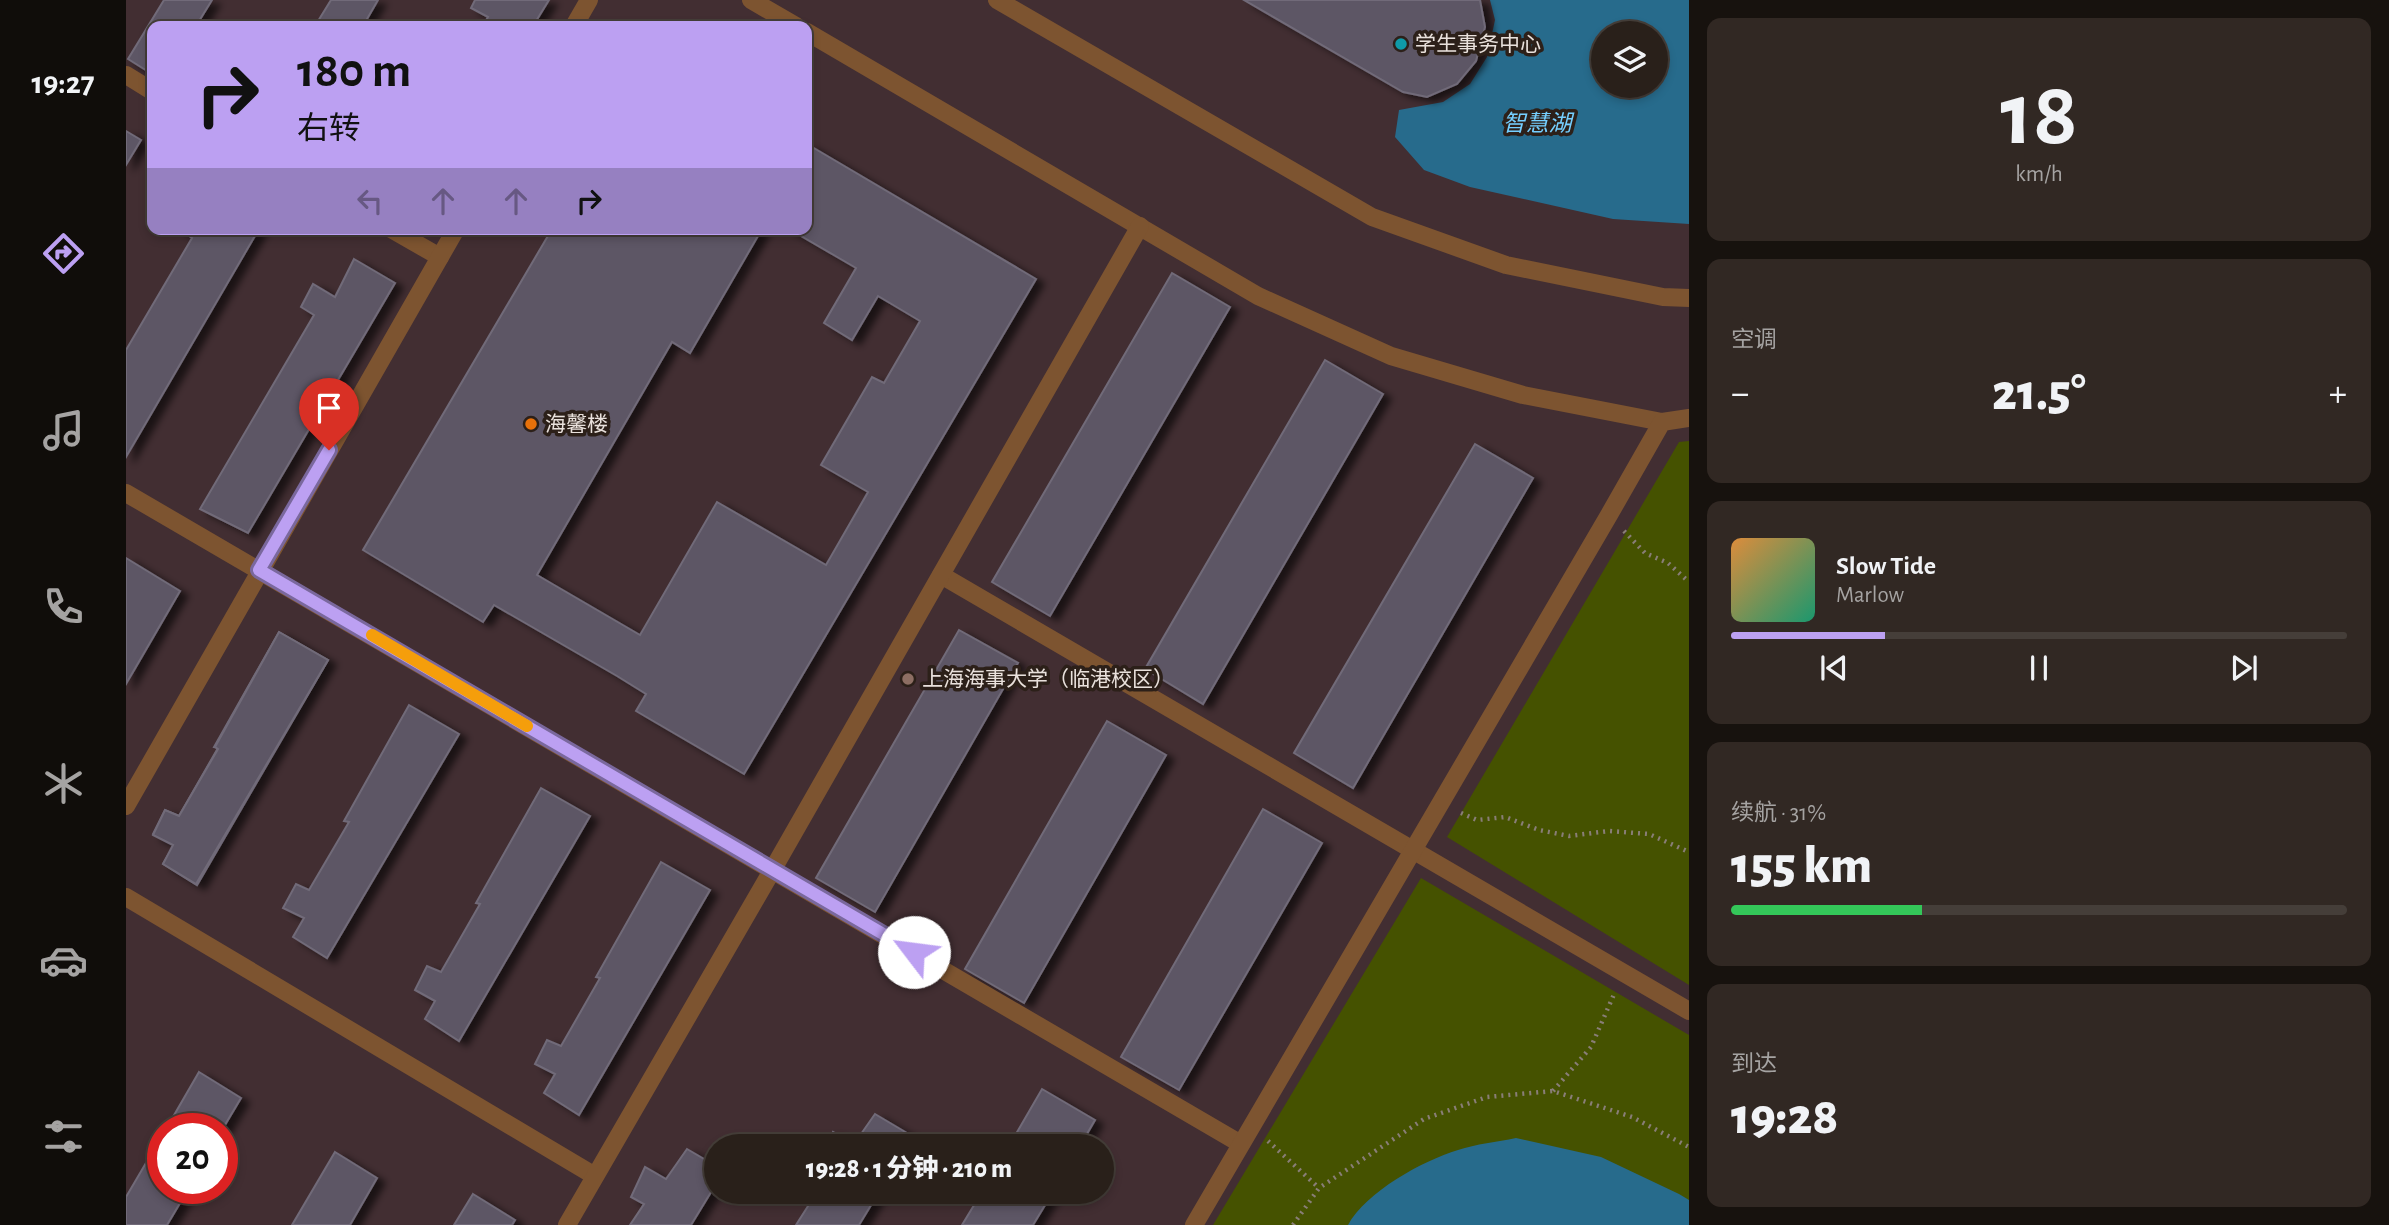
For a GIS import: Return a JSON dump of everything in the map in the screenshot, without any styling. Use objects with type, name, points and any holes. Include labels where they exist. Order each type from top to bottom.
[{"type":"lane","points":[[577,21],[589,0]]},
{"type":"lane","points":[[751,0],[787,21]]},
{"type":"lane","points":[[997,0],[1372,218],[1506,265],[1663,297],[1689,298]]},
{"type":"lane","points":[[812,35],[1258,296],[1391,356],[1523,395],[1662,422],[1689,418]]},
{"type":"lane","points":[[126,75],[147,88]]},
{"type":"lane","points":[[567,1225],[1140,226]]},
{"type":"lane","points":[[402,235],[440,257]]},
{"type":"lane","points":[[126,806],[453,235]]},
{"type":"lane","points":[[1194,1225],[1662,422]]},
{"type":"lane","points":[[126,493],[1241,1144]]},
{"type":"lane","points":[[941,575],[1689,1011]]},
{"type":"lane","points":[[126,897],[595,1176]]},
{"type":"path","points":[[1609,515],[1645,553],[1668,564],[1689,582]]},
{"type":"path","points":[[1438,804],[1477,820],[1505,817],[1539,830],[1569,836],[1609,831],[1649,834],[1689,852]]},
{"type":"path","points":[[1553,1091],[1591,1047],[1623,973]]},
{"type":"path","points":[[1293,1225],[1319,1188],[1424,1119],[1487,1097],[1553,1091],[1632,1118],[1689,1147]]},
{"type":"path","points":[[1252,1127],[1319,1188]]},
{"type":"shaded area","name":"上海海事大学（临港校区）","points":[[126,0],[1689,0],[1689,1225],[126,1225]]},
{"type":"green space","points":[[1689,441],[1689,985],[1447,837],[1679,442]]},
{"type":"green space","points":[[1421,878],[1689,1035],[1689,1225],[1213,1225]]},
{"type":"water","name":"智慧湖","points":[[1490,0],[1689,0],[1689,224],[1613,219],[1470,187],[1424,170],[1395,137],[1399,110],[1443,102],[1470,84],[1487,57],[1495,20]]},
{"type":"water","points":[[1516,1138],[1601,1157],[1679,1194],[1689,1200],[1689,1225],[1348,1225],[1368,1201],[1412,1170],[1458,1150]]},
{"type":"building","points":[[164,0],[212,0],[199,21],[151,21]]},
{"type":"building","points":[[331,0],[378,0],[366,21],[318,21]]},
{"type":"building","points":[[475,0],[549,0],[536,21],[486,21],[488,17],[471,8]]},
{"type":"building","name":"学生事务中心","points":[[1244,0],[1480,0],[1485,27],[1476,61],[1457,84],[1427,97],[1403,92]]},
{"type":"building","points":[[147,28],[147,71],[128,59]]},
{"type":"building","points":[[126,131],[141,140],[126,165]]},
{"type":"building","name":"海馨楼","points":[[812,147],[1036,279],[744,774],[636,711],[646,694],[617,676],[494,605],[483,622],[363,550],[548,235],[759,235],[690,353],[672,342],[537,575],[640,635],[717,502],[826,565],[868,492],[821,465],[872,377],[884,383],[920,321],[878,296],[852,340],[824,323],[856,268],[799,235],[812,235]]},
{"type":"building","points":[[188,235],[256,235],[126,457],[126,350],[192,238]]},
{"type":"building","points":[[354,259],[395,283],[248,533],[200,509],[314,315],[301,307],[313,284],[335,297]]},
{"type":"building","points":[[1172,273],[1230,307],[1050,616],[992,582]]},
{"type":"building","points":[[1325,360],[1383,394],[1203,704],[1145,669]]},
{"type":"building","points":[[1475,444],[1533,478],[1353,788],[1294,753]]},
{"type":"building","points":[[126,558],[180,591],[126,684]]},
{"type":"building","points":[[959,630],[1018,663],[875,912],[816,878]]},
{"type":"building","points":[[279,632],[328,660],[197,885],[163,864],[174,845],[153,834],[165,810],[179,816],[218,748],[214,747]]},
{"type":"building","points":[[279,632],[328,660],[196,884],[163,864],[173,845],[153,835],[165,810],[179,816],[218,749],[215,747]]},
{"type":"building","points":[[409,705],[459,734],[327,958],[293,937],[304,918],[283,908],[296,884],[309,890],[349,822],[344,821]]},
{"type":"building","points":[[1107,721],[1166,755],[1024,1003],[965,969]]},
{"type":"building","points":[[541,788],[590,816],[459,1041],[425,1019],[435,1001],[415,990],[427,966],[441,972],[480,904],[476,903]]},
{"type":"building","points":[[1263,809],[1322,843],[1179,1090],[1121,1057]]},
{"type":"building","points":[[661,862],[710,890],[579,1115],[544,1093],[555,1074],[535,1064],[547,1040],[561,1046],[600,978],[596,977]]},
{"type":"building","points":[[199,1072],[241,1098],[232,1113],[175,1113]]},
{"type":"building","points":[[1042,1089],[1095,1120],[1087,1134],[1016,1134]]},
{"type":"building","points":[[875,1114],[909,1134],[861,1134]]},
{"type":"building","points":[[687,1149],[704,1159],[704,1204],[691,1225],[630,1225],[644,1204],[631,1197],[645,1167],[666,1179]]},
{"type":"building","points":[[335,1152],[377,1178],[350,1225],[292,1225]]},
{"type":"building","points":[[147,1161],[147,1204],[179,1204],[167,1225],[126,1225],[126,1197]]},
{"type":"building","points":[[473,1194],[515,1220],[512,1225],[454,1225]]},
{"type":"building","points":[[809,1204],[872,1204],[859,1225],[796,1225]]},
{"type":"building","points":[[975,1204],[1046,1204],[1033,1225],[962,1225]]},
{"type":"slow traffic","points":[[372,635],[527,726]]},
{"type":"place","name":"学生事务中心","points":[[1401,44]]},
{"type":"place","name":"海馨楼","points":[[531,424]]},
{"type":"place","name":"上海海事大学（临港校区）","points":[[908,679]]},
{"type":"route","points":[[329,450],[259,570],[914,952]]}]
